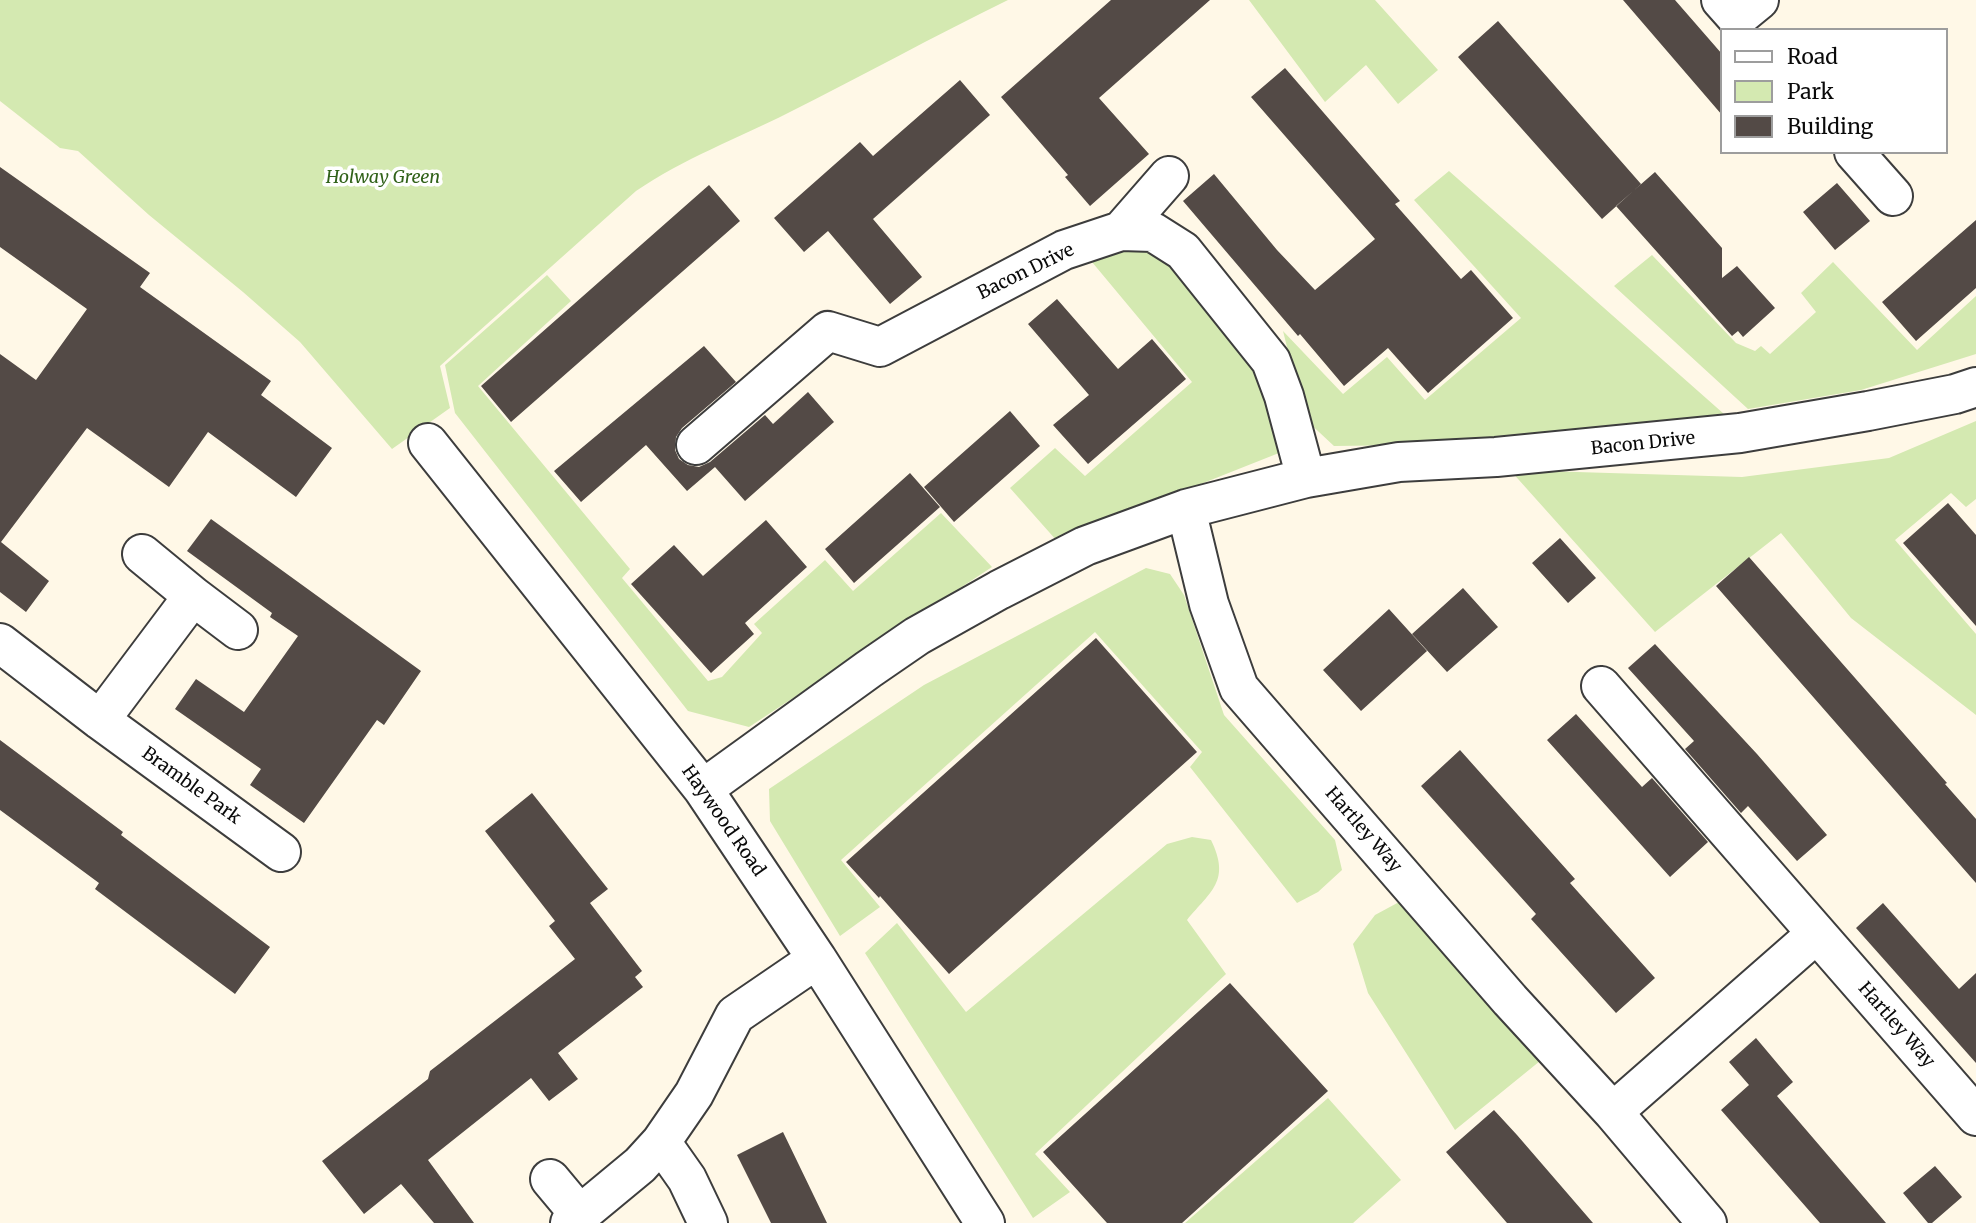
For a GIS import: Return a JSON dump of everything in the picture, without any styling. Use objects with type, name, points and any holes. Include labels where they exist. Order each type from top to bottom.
[{"type":"street","points":[[1856,154],[1893,196]]},
{"type":"street","points":[[1121,231],[1170,176]]},
{"type":"street","name":"Bacon Drive","points":[[696,445],[828,331],[880,346],[1064,250],[1121,231],[1153,232],[1183,251],[1271,361],[1284,396],[1306,478]]},
{"type":"street","name":"Bacon Drive","points":[[704,789],[917,636],[1085,546],[1186,509],[1306,478],[1399,463],[1537,454],[1740,433],[1930,399],[1976,387]]},
{"type":"street","name":"Haywood Road","points":[[428,443],[704,789],[817,959],[985,1223]]},
{"type":"street","name":"Hartley Way","points":[[1186,509],[1209,604],[1238,688],[1510,1000],[1613,1112],[1707,1223]]},
{"type":"street","points":[[142,554],[238,630]]},
{"type":"street","points":[[100,720],[193,596]]},
{"type":"street","name":"Bramble Park","points":[[0,643],[100,720],[281,852]]},
{"type":"street","name":"Hartley Way","points":[[1601,686],[1976,1116]]},
{"type":"street","points":[[1613,1112],[1816,934]]},
{"type":"street","points":[[550,1179],[575,1219],[640,1165],[661,1142],[694,1094],[735,1015],[817,959]]},
{"type":"street","points":[[661,1142],[687,1179],[708,1223]]},
{"type":"green space","name":"Holway Green","points":[[0,0],[1008,0],[692,159],[636,191],[440,366],[450,408],[392,449],[300,342],[149,215],[78,151],[60,148],[0,101]]},
{"type":"green space","points":[[1249,0],[1375,0],[1438,70],[1398,104],[1366,65],[1325,102]]},
{"type":"green space","points":[[1449,171],[1724,414],[1414,445],[1334,446],[1305,419],[1283,331],[1343,394],[1387,357],[1425,400],[1521,318],[1414,200]]},
{"type":"green space","points":[[1150,244],[1197,285],[1260,369],[1284,451],[1057,541],[1010,488],[1055,448],[1085,476],[1192,382],[1082,250]]},
{"type":"green space","points":[[1652,255],[1736,343],[1755,351],[1761,346],[1770,354],[1816,312],[1801,293],[1833,262],[1917,350],[1976,296],[1976,354],[1861,390],[1748,409],[1614,286]]},
{"type":"green space","points":[[547,275],[571,301],[478,386],[630,569],[622,578],[708,681],[722,677],[762,633],[754,624],[825,560],[853,591],[941,513],[992,567],[749,727],[688,711],[455,413],[445,365]]},
{"type":"green space","points":[[1976,421],[1976,499],[1966,507],[1951,493],[1895,540],[1976,634],[1976,715],[1851,618],[1781,533],[1655,632],[1510,470],[1742,477],[1889,458]]},
{"type":"green space","points":[[1146,568],[1170,574],[1184,595],[1224,715],[1335,840],[1342,870],[1318,892],[1297,903],[1190,767],[1202,752],[1095,632],[841,860],[880,907],[840,936],[770,821],[769,789],[924,685]]},
{"type":"green space","points":[[1192,837],[1211,840],[1217,854],[1219,876],[1210,893],[1187,920],[1226,974],[1035,1154],[1070,1192],[1033,1218],[865,953],[897,923],[966,1012],[1167,844]]},
{"type":"green space","points":[[1401,901],[1540,1061],[1455,1130],[1368,993],[1353,944],[1375,915]]},
{"type":"green space","points":[[1328,1098],[1401,1180],[1353,1223],[1185,1223]]},
{"type":"building","points":[[1111,0],[1210,0],[1099,98],[1149,154],[1090,206],[1065,177],[1068,175],[1001,97]]},
{"type":"building","points":[[1623,0],[1675,0],[1720,52],[1720,113]]},
{"type":"building","points":[[1498,21],[1641,184],[1602,219],[1458,57]]},
{"type":"building","points":[[1285,68],[1400,201],[1395,204],[1461,279],[1471,270],[1513,318],[1428,393],[1388,348],[1344,386],[1183,201],[1214,174],[1277,250],[1315,290],[1375,239],[1251,97]]},
{"type":"building","points":[[960,80],[990,115],[873,219],[922,277],[890,304],[828,231],[804,252],[774,218],[860,142],[873,156]]},
{"type":"building","points":[[0,167],[150,273],[140,287],[271,381],[261,395],[332,448],[296,497],[208,432],[169,487],[87,428],[1,542],[49,581],[26,612],[0,592],[0,354],[36,380],[87,309],[0,247]]},
{"type":"building","points":[[1655,172],[1722,248],[1722,278],[1737,266],[1775,308],[1743,337],[1738,331],[1732,336],[1616,206]]},
{"type":"building","points":[[1837,183],[1870,221],[1835,250],[1803,212]]},
{"type":"building","points":[[709,185],[740,221],[511,422],[481,386]]},
{"type":"building","points":[[1976,220],[1976,288],[1916,341],[1882,302]]},
{"type":"building","points":[[1057,299],[1118,369],[1152,339],[1186,379],[1088,464],[1053,425],[1089,395],[1028,324]]},
{"type":"building","points":[[704,346],[736,382],[682,428],[676,437],[675,450],[679,459],[688,465],[699,467],[710,462],[765,415],[773,424],[808,392],[834,422],[745,501],[715,467],[687,491],[646,445],[581,502],[554,471]]},
{"type":"building","points":[[1010,411],[1040,446],[954,522],[924,487]]},
{"type":"building","points":[[910,473],[940,507],[854,583],[825,549]]},
{"type":"building","points":[[1948,503],[1976,535],[1976,626],[1903,543]]},
{"type":"building","points":[[211,519],[421,671],[384,725],[377,720],[304,823],[250,785],[261,769],[175,709],[196,679],[244,712],[298,636],[270,617],[272,613],[187,551]]},
{"type":"building","points":[[766,520],[807,567],[745,623],[754,634],[711,673],[631,584],[674,545],[703,576]]},
{"type":"building","points":[[1560,538],[1596,578],[1568,603],[1532,563]]},
{"type":"building","points":[[1749,557],[1976,819],[1976,883],[1716,586]]},
{"type":"building","points":[[1463,588],[1498,627],[1447,672],[1412,634]]},
{"type":"building","points":[[1389,609],[1427,651],[1361,711],[1323,670]]},
{"type":"building","points":[[1096,638],[1197,752],[949,974],[846,862]]},
{"type":"building","points":[[1655,644],[1757,754],[1827,835],[1797,861],[1748,806],[1741,813],[1685,749],[1694,741],[1628,668]]},
{"type":"building","points":[[1576,714],[1642,787],[1652,778],[1708,842],[1670,877],[1547,740]]},
{"type":"building","points":[[0,740],[270,947],[235,994],[95,889],[99,883],[0,810]]},
{"type":"building","points":[[1460,750],[1575,879],[1570,883],[1655,978],[1616,1013],[1531,919],[1536,914],[1421,786]]},
{"type":"building","points":[[532,793],[608,889],[590,903],[642,971],[635,977],[643,987],[558,1053],[578,1079],[549,1101],[531,1078],[428,1160],[474,1223],[434,1223],[401,1184],[364,1214],[322,1161],[428,1079],[430,1071],[575,959],[549,926],[555,921],[485,831]]},
{"type":"building","points":[[1883,903],[1959,989],[1976,973],[1976,1063],[1856,928]]},
{"type":"building","points":[[1230,983],[1328,1091],[1182,1223],[1107,1223],[1043,1152]]},
{"type":"building","points":[[1756,1038],[1793,1082],[1777,1096],[1886,1223],[1820,1223],[1721,1110],[1749,1085],[1729,1062]]},
{"type":"building","points":[[1494,1110],[1593,1223],[1507,1223],[1446,1152]]},
{"type":"building","points":[[783,1132],[827,1223],[771,1223],[737,1155]]},
{"type":"building","points":[[1935,1166],[1962,1197],[1932,1223],[1928,1223],[1903,1193]]}]
